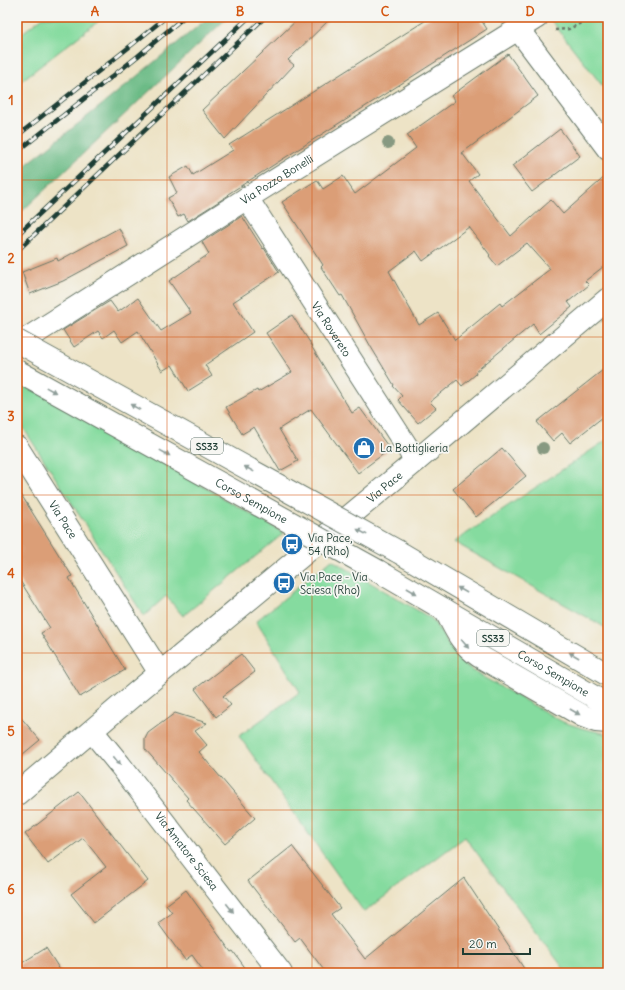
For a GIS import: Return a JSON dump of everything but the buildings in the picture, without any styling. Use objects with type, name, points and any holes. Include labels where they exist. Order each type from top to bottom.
[{"type":"main road","name":"Via Pozzo Bonelli","points":[[17,345],[247,198],[537,17]]},
{"type":"main road","points":[[518,29],[608,149]]},
{"type":"main road","name":"Via Rovereto","points":[[247,198],[416,461]]},
{"type":"main road","name":"Via Pace","points":[[17,794],[608,299]]},
{"type":"main road","name":"SS33","points":[[17,341],[396,551],[608,675]]},
{"type":"main road","name":"Corso Sempione","points":[[17,372],[378,571],[608,705]]},
{"type":"main road","name":"Via Pace","points":[[17,447],[160,673]]},
{"type":"main road","points":[[445,610],[458,635],[470,650],[583,716],[596,721],[608,722]]},
{"type":"main road","name":"Via Amatore Sciesa","points":[[92,731],[120,764],[281,973]]},
{"type":"green space","points":[[43,17],[104,17],[17,84],[17,37]]},
{"type":"green space","points":[[209,17],[228,17],[17,216],[17,172]]},
{"type":"green space","points":[[553,17],[608,17],[608,93],[550,19]]},
{"type":"green space","points":[[17,379],[284,533],[183,616],[166,596],[144,616],[17,418]]},
{"type":"green space","points":[[608,439],[608,629],[454,542]]},
{"type":"green space","points":[[332,560],[432,619],[462,662],[476,673],[563,722],[608,734],[608,973],[567,973],[465,837],[364,912],[239,736],[300,692],[256,621]]},
{"type":"railway","points":[[17,136],[166,17]]},
{"type":"railway","points":[[17,152],[138,56],[184,17]]},
{"type":"railway","points":[[17,235],[249,17]]},
{"type":"railway","points":[[17,251],[265,17]]},
{"type":"place","name":"La Bottiglieria","points":[[364,448]]},
{"type":"place","name":"Via Pace, 54 (Rho)","points":[[292,544]]},
{"type":"place","name":"Via Pace - Via Sciesa (Rho)","points":[[284,583]]}]
